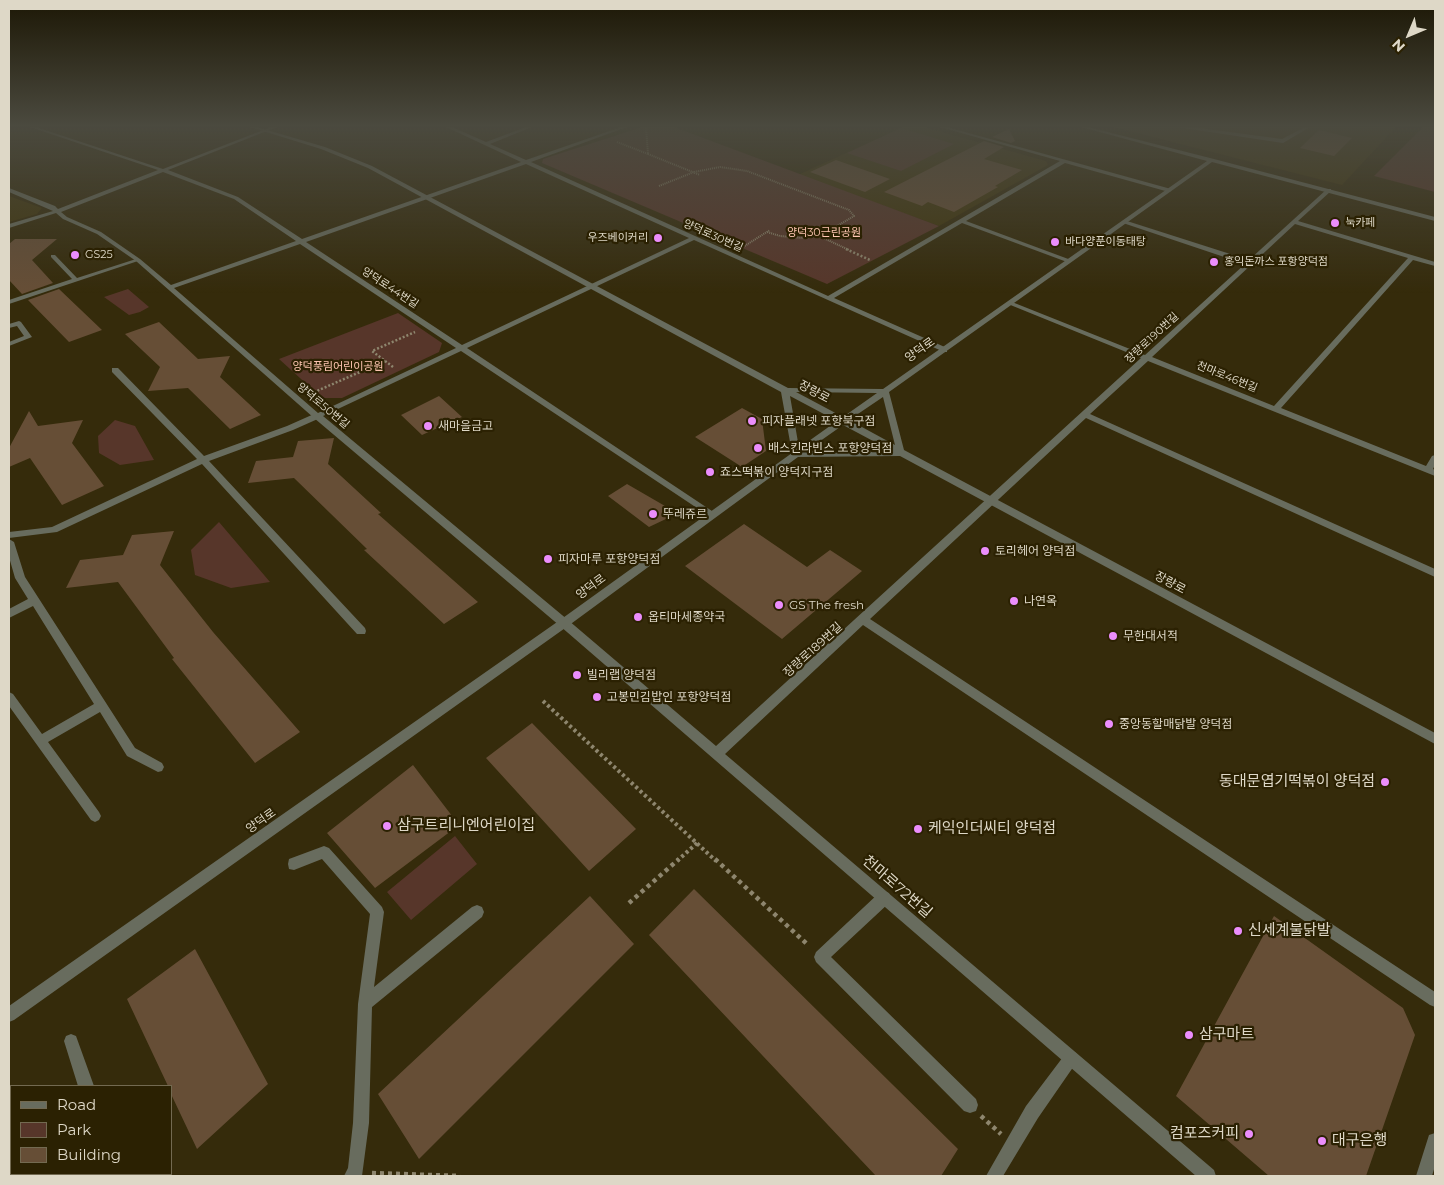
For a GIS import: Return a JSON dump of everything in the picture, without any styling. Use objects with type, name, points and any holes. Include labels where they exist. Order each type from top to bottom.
[{"type":"street","points":[[9,226],[58,211],[131,182]]},
{"type":"street","name":"양덕로44번길","points":[[196,182],[228,194],[430,326],[712,515]]},
{"type":"street","name":"장량로","points":[[398,182],[1435,739]]},
{"type":"street","points":[[169,288],[467,182]]},
{"type":"street","name":"양덕로30번길","points":[[572,182],[944,350]]},
{"type":"street","points":[[829,298],[1028,182]]},
{"type":"street","points":[[1141,182],[1169,190]]},
{"type":"street","name":"양덕로","points":[[9,1015],[564,624],[796,454],[1180,182]]},
{"type":"street","points":[[1299,182],[1435,219]]},
{"type":"street","name":"양덕로50번길","points":[[9,190],[53,207],[65,218],[112,241],[138,260],[298,400],[564,624]]},
{"type":"street","name":"장량로190번길","points":[[991,502],[1329,190]]},
{"type":"street","points":[[961,221],[1070,261]]},
{"type":"street","points":[[1125,222],[1250,263]]},
{"type":"street","points":[[1294,222],[1435,264]]},
{"type":"street","points":[[9,536],[54,530],[203,460],[290,428],[694,238]]},
{"type":"street","points":[[53,256],[76,280]]},
{"type":"street","points":[[1276,409],[1412,257]]},
{"type":"street","points":[[9,302],[138,260]]},
{"type":"street","name":"천마로46번길","points":[[1010,303],[1432,472]]},
{"type":"street","points":[[9,326],[19,323],[28,337],[9,344]]},
{"type":"street","points":[[115,370],[203,460],[361,631]]},
{"type":"street","points":[[785,390],[885,391],[901,453],[796,454],[785,390]]},
{"type":"street","points":[[1084,415],[1435,573]]},
{"type":"street","points":[[1432,472],[1435,458]]},
{"type":"street","name":"장량로189번길","points":[[716,754],[991,502]]},
{"type":"street","points":[[9,542],[20,578],[131,752],[158,767]]},
{"type":"street","points":[[9,614],[34,601]]},
{"type":"street","points":[[864,620],[1435,1000]]},
{"type":"street","name":"천마로72번길","points":[[564,624],[1208,1176]]},
{"type":"street","points":[[9,697],[95,816]]},
{"type":"street","points":[[40,740],[101,706]]},
{"type":"street","points":[[294,864],[324,852],[377,912],[364,1004],[361,1123],[354,1174]]},
{"type":"street","points":[[884,898],[822,957],[970,1105]]},
{"type":"street","points":[[364,1004],[477,912]]},
{"type":"street","points":[[72,1042],[86,1085]]},
{"type":"street","points":[[994,1176],[1032,1112],[1071,1058]]},
{"type":"street","points":[[1424,1176],[1435,1141]]},
{"type":"path","points":[[659,186],[668,182]]},
{"type":"path","points":[[731,254],[768,231],[780,236],[804,238],[827,232],[854,216],[849,210],[777,182]]},
{"type":"path","points":[[816,235],[882,266]]},
{"type":"path","points":[[404,376],[372,351],[430,326]]},
{"type":"path","points":[[298,400],[385,361]]},
{"type":"path","points":[[543,701],[822,957]]},
{"type":"path","points":[[629,903],[697,842]]},
{"type":"path","points":[[970,1105],[1012,1145]]},
{"type":"path","points":[[354,1174],[460,1176]]},
{"type":"shaded area","points":[[818,182],[1017,182],[939,226]]},
{"type":"shaded area","points":[[1331,182],[1345,182],[1342,185]]},
{"type":"shaded area","points":[[9,196],[42,208],[37,214],[9,222]]},
{"type":"green space","name":"양덕30근린공원","points":[[587,182],[822,182],[939,226],[827,284]]},
{"type":"green space","points":[[1398,182],[1435,182],[1435,192]]},
{"type":"green space","points":[[128,289],[149,307],[129,315],[104,297]]},
{"type":"green space","name":"양덕풍림어린이공원","points":[[398,313],[442,343],[439,352],[342,398],[322,398],[279,359]]},
{"type":"green space","points":[[115,420],[135,426],[154,460],[120,465],[99,453],[98,436]]},
{"type":"green space","points":[[219,522],[270,582],[231,588],[195,575],[191,550]]},
{"type":"green space","points":[[455,836],[477,864],[411,920],[387,892]]},
{"type":"building","points":[[838,182],[884,182],[865,192]]},
{"type":"building","points":[[903,182],[1001,182],[995,186],[998,187],[954,212],[928,202],[922,206],[884,192]]},
{"type":"building","points":[[15,239],[57,239],[32,260],[53,283],[22,294],[9,280],[9,244]]},
{"type":"building","points":[[59,289],[102,330],[69,342],[28,300]]},
{"type":"building","points":[[159,322],[198,359],[230,356],[220,377],[261,415],[230,429],[188,388],[148,391],[160,367],[125,334]]},
{"type":"building","points":[[439,396],[462,417],[422,435],[401,415]]},
{"type":"building","points":[[742,408],[762,419],[766,451],[742,467],[695,437]]},
{"type":"building","points":[[29,411],[38,426],[83,420],[72,443],[104,486],[62,505],[30,458],[9,467],[9,448]]},
{"type":"building","points":[[334,438],[328,464],[381,513],[378,514],[478,602],[444,624],[364,550],[367,549],[294,478],[248,483],[256,461],[293,457],[298,441]]},
{"type":"building","points":[[627,484],[665,506],[668,518],[649,527],[608,496]]},
{"type":"building","name":"GS The fresh","points":[[744,524],[807,567],[830,550],[862,571],[782,639],[685,566]]},
{"type":"building","points":[[174,531],[160,565],[213,632],[300,732],[255,763],[172,659],[174,658],[118,582],[66,588],[80,560],[123,555],[132,535]]},
{"type":"building","points":[[532,723],[636,829],[589,871],[486,758]]},
{"type":"building","points":[[413,765],[459,825],[375,888],[327,833]]},
{"type":"building","points":[[694,889],[958,1149],[941,1176],[876,1176],[649,935]]},
{"type":"building","points":[[590,896],[634,944],[419,1159],[378,1094]]},
{"type":"building","points":[[1274,916],[1403,1008],[1415,1035],[1366,1176],[1269,1176],[1176,1096]]},
{"type":"building","points":[[195,949],[268,1084],[197,1149],[172,1096],[172,1085],[168,1085],[127,999]]},
{"type":"place","name":"눅카페","points":[[1335,223]]},
{"type":"place","name":"우즈베이커리","points":[[658,238]]},
{"type":"place","name":"바다양푼이동태탕","points":[[1055,242]]},
{"type":"place","name":"GS25","points":[[75,255]]},
{"type":"place","name":"홍익돈까스 포항양덕점","points":[[1214,262]]},
{"type":"place","name":"피자플래넷 포항북구점","points":[[752,421]]},
{"type":"place","name":"새마을금고","points":[[428,426]]},
{"type":"place","name":"배스킨라빈스 포항양덕점","points":[[758,448]]},
{"type":"place","name":"죠스떡볶이 양덕지구점","points":[[710,472]]},
{"type":"place","name":"뚜레쥬르","points":[[653,514]]},
{"type":"place","name":"토리헤어 양덕점","points":[[985,551]]},
{"type":"place","name":"피자마루 포항양덕점","points":[[548,559]]},
{"type":"place","name":"나연옥","points":[[1014,601]]},
{"type":"place","name":"GS The fresh","points":[[779,605]]},
{"type":"place","name":"옵티마세종약국","points":[[638,617]]},
{"type":"place","name":"무한대서적","points":[[1113,636]]},
{"type":"place","name":"빌리랩 양덕점","points":[[577,675]]},
{"type":"place","name":"고봉민김밥인 포항양덕점","points":[[597,697]]},
{"type":"place","name":"중앙동할매닭발 양덕점","points":[[1109,724]]},
{"type":"place","name":"동대문엽기떡볶이 양덕점","points":[[1385,782]]},
{"type":"place","name":"삼구트리니엔어린이집","points":[[387,826]]},
{"type":"place","name":"케익인더씨티 양덕점","points":[[918,829]]},
{"type":"place","name":"신세계불닭발","points":[[1238,931]]},
{"type":"place","name":"삼구마트","points":[[1189,1035]]},
{"type":"place","name":"컴포즈커피","points":[[1249,1134]]},
{"type":"place","name":"대구은행","points":[[1322,1141]]}]
